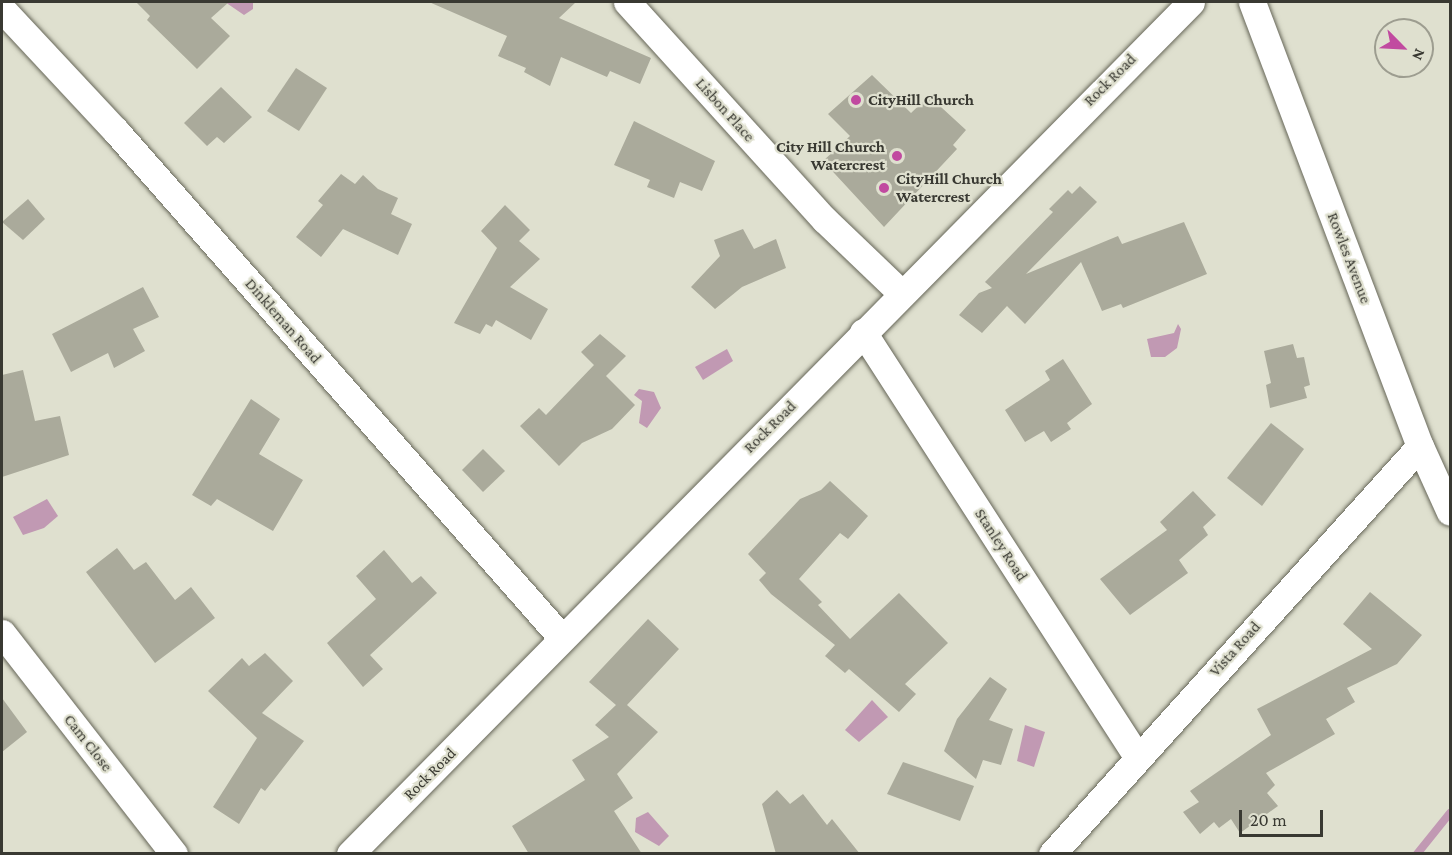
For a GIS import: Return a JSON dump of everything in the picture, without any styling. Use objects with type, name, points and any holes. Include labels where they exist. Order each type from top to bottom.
[{"type":"street","name":"Lisbon Place","points":[[627,2],[825,220],[901,293]]},
{"type":"street","name":"Rock Road","points":[[350,854],[561,637],[1191,2]]},
{"type":"street","name":"Rowles Avenue","points":[[1252,2],[1420,446],[1450,512]]},
{"type":"street","name":"Dinkleman Road","points":[[2,9],[115,130],[561,637]]},
{"type":"street","name":"Stanley Road","points":[[863,332],[1138,758]]},
{"type":"street","name":"Vista Road","points":[[1052,854],[1420,446]]},
{"type":"street","name":"Cam Close","points":[[2,633],[174,854]]},
{"type":"shaded area","points":[[225,2],[253,2],[253,9],[244,15]]},
{"type":"shaded area","points":[[1178,324],[1181,329],[1177,348],[1165,357],[1151,357],[1147,339],[1174,333]]},
{"type":"shaded area","points":[[727,349],[733,361],[703,380],[695,367]]},
{"type":"shaded area","points":[[639,389],[654,392],[661,408],[647,428],[639,423],[642,401],[634,395]]},
{"type":"shaded area","points":[[47,499],[58,516],[44,528],[23,535],[13,517]]},
{"type":"shaded area","points":[[872,700],[888,717],[859,742],[845,730]]},
{"type":"shaded area","points":[[1025,725],[1045,732],[1034,767],[1017,761]]},
{"type":"shaded area","points":[[648,812],[669,836],[659,846],[635,832],[636,818]]},
{"type":"building","points":[[136,2],[229,2],[211,18],[230,36],[197,69],[147,20],[150,16]]},
{"type":"building","points":[[429,2],[576,2],[559,18],[651,58],[640,84],[610,71],[607,77],[561,57],[550,86],[524,72],[526,68],[498,56],[507,36]]},
{"type":"building","points":[[296,68],[327,88],[299,131],[267,111]]},
{"type":"building","name":"CityHill Church Watercrest","points":[[872,75],[911,113],[929,96],[966,130],[953,145],[957,149],[884,227],[823,161],[850,136],[828,114]]},
{"type":"building","points":[[221,87],[252,117],[224,143],[217,137],[207,146],[184,123]]},
{"type":"building","points":[[634,121],[715,161],[702,191],[680,182],[674,198],[647,187],[650,180],[614,165]]},
{"type":"building","points":[[341,174],[355,184],[363,175],[378,189],[398,198],[391,214],[412,224],[398,255],[343,229],[321,257],[296,237],[323,205],[318,201]]},
{"type":"building","points":[[1080,186],[1097,202],[1026,274],[1118,236],[1122,244],[1184,222],[1207,274],[1123,308],[1121,304],[1102,311],[1081,262],[1025,324],[1007,306],[982,333],[959,315],[979,293],[992,288],[985,282],[1053,212],[1049,209],[1068,190],[1072,194]]},
{"type":"building","points":[[28,199],[45,219],[23,240],[2,222]]},
{"type":"building","points":[[505,205],[530,230],[519,241],[540,259],[510,287],[548,309],[531,340],[496,320],[492,327],[486,324],[480,334],[454,323],[497,248],[481,231]]},
{"type":"building","points":[[743,229],[754,249],[776,239],[786,268],[742,287],[715,309],[691,287],[720,256],[714,240]]},
{"type":"building","points":[[143,287],[159,317],[133,329],[145,351],[114,368],[108,353],[71,372],[52,334]]},
{"type":"building","points":[[600,334],[626,356],[606,376],[635,405],[612,429],[582,443],[559,466],[520,426],[539,408],[546,415],[594,365],[581,352]]},
{"type":"building","points":[[1293,344],[1297,358],[1304,357],[1310,385],[1304,387],[1307,398],[1270,408],[1266,385],[1271,383],[1264,351]]},
{"type":"building","points":[[1063,359],[1092,404],[1067,423],[1071,429],[1051,442],[1044,431],[1025,442],[1005,410],[1050,380],[1045,371]]},
{"type":"building","points":[[23,370],[35,421],[60,416],[69,455],[2,477],[2,375]]},
{"type":"building","points":[[251,399],[280,419],[259,454],[303,480],[273,531],[217,499],[211,506],[192,495]]},
{"type":"building","points":[[1271,423],[1304,449],[1262,506],[1227,478]]},
{"type":"building","points":[[483,449],[505,471],[483,492],[462,470]]},
{"type":"building","points":[[830,481],[868,516],[848,539],[840,533],[799,579],[822,602],[818,605],[850,639],[899,593],[948,643],[905,684],[916,694],[899,712],[849,669],[845,673],[825,656],[835,645],[771,594],[759,580],[766,573],[748,554],[800,499],[821,490]]},
{"type":"building","points":[[1193,491],[1216,515],[1203,527],[1208,535],[1179,560],[1188,573],[1130,615],[1100,579],[1167,530],[1160,522]]},
{"type":"building","points":[[117,548],[134,570],[146,562],[175,600],[191,587],[215,618],[155,663],[86,572]]},
{"type":"building","points":[[384,550],[412,583],[421,576],[437,593],[370,655],[383,669],[363,687],[327,643],[376,599],[356,576]]},
{"type":"building","points":[[1370,592],[1422,635],[1397,664],[1347,688],[1355,702],[1326,719],[1335,734],[1266,773],[1275,785],[1267,793],[1278,806],[1240,833],[1231,819],[1219,828],[1214,822],[1200,834],[1183,812],[1199,802],[1190,791],[1271,735],[1257,709],[1372,649],[1343,624]]},
{"type":"building","points":[[648,619],[679,649],[627,705],[658,732],[617,774],[633,798],[614,811],[642,854],[529,854],[512,826],[585,780],[572,760],[609,737],[595,725],[616,705],[589,682]]},
{"type":"building","points":[[265,653],[293,681],[262,713],[304,741],[265,791],[261,788],[239,824],[213,807],[257,738],[208,691],[242,658],[249,666]]},
{"type":"building","points":[[990,677],[1007,689],[989,720],[1013,729],[1001,765],[983,760],[976,779],[944,751],[957,719]]},
{"type":"building","points":[[2,698],[27,732],[2,752]]},
{"type":"building","points":[[903,762],[974,786],[960,821],[887,794]]},
{"type":"building","points":[[777,790],[790,804],[803,794],[827,825],[832,819],[860,854],[776,854],[762,804]]},
{"type":"waterway","points":[[1417,854],[1450,813]]},
{"type":"place","name":"CityHill Church","points":[[856,100]]},
{"type":"place","name":"City Hill Church Watercrest","points":[[897,156]]},
{"type":"place","name":"CityHill Church Watercrest","points":[[884,188]]}]
